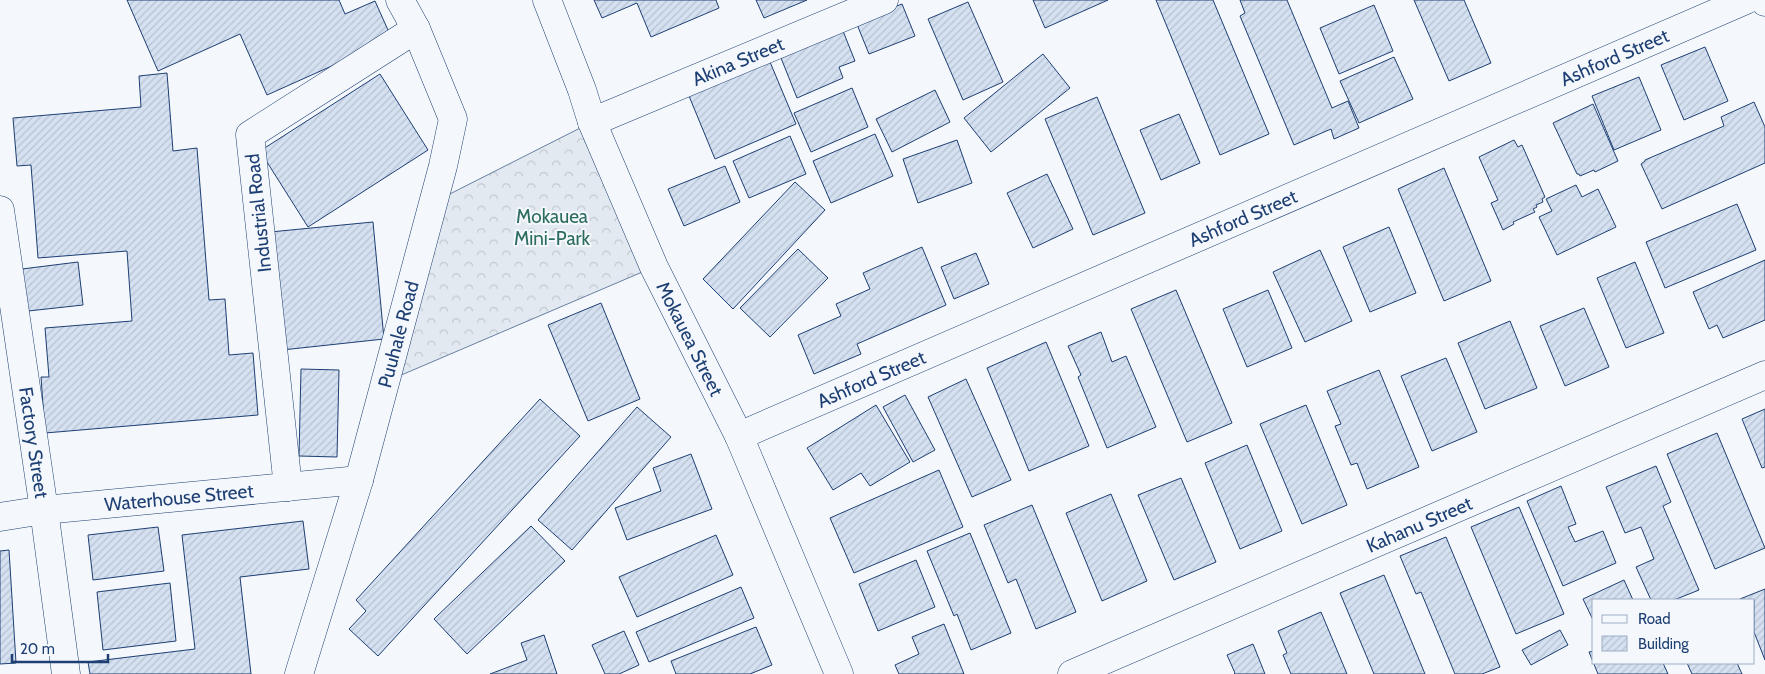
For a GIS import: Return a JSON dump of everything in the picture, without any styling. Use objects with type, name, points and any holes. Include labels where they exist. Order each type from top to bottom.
[{"type":"street","name":"Puuhale Road","points":[[299,674],[359,480],[444,166],[453,119],[416,29],[400,0]]},
{"type":"street","name":"Mokauea Street","points":[[548,0],[592,122],[654,267],[738,436],[839,674]]},
{"type":"street","name":"Akina Street","points":[[592,122],[884,0]]},
{"type":"street","name":"Ashford Street","points":[[738,436],[1746,0]]},
{"type":"street","name":"Industrial Road","points":[[288,487],[250,135],[416,29]]},
{"type":"street","name":"Factory Street","points":[[0,210],[66,674]]},
{"type":"street","name":"Kahanu Street","points":[[1072,674],[1765,375]]},
{"type":"street","name":"Waterhouse Street","points":[[0,517],[44,510],[359,480]]},
{"type":"green space","name":"Mokauea Mini-Park","points":[[592,122],[654,267],[385,382],[434,202]]},
{"type":"building","points":[[127,0],[339,0],[345,14],[375,1],[392,39],[267,95],[240,34],[158,71]]},
{"type":"building","points":[[594,0],[716,0],[719,8],[651,37],[637,3],[602,18]]},
{"type":"building","points":[[756,0],[807,0],[764,18]]},
{"type":"building","points":[[1033,0],[1108,0],[1045,28]]},
{"type":"building","points":[[1156,0],[1213,0],[1269,134],[1220,155]]},
{"type":"building","points":[[1240,0],[1287,0],[1332,108],[1348,101],[1359,128],[1334,139],[1331,129],[1294,145],[1240,16],[1245,13]]},
{"type":"building","points":[[1414,0],[1464,0],[1491,63],[1449,81]]},
{"type":"building","points":[[968,2],[1003,82],[963,100],[928,19]]},
{"type":"building","points":[[902,4],[915,36],[869,54],[856,22]]},
{"type":"building","points":[[1374,5],[1393,51],[1339,74],[1320,28]]},
{"type":"building","points":[[843,31],[855,61],[839,67],[843,78],[797,98],[781,58]]},
{"type":"building","points":[[1705,47],[1728,101],[1684,120],[1661,65]]},
{"type":"building","points":[[1043,54],[1070,88],[991,152],[964,118]]},
{"type":"building","points":[[1394,57],[1413,99],[1359,123],[1340,81]]},
{"type":"building","points":[[770,62],[796,124],[715,159],[689,96]]},
{"type":"building","points":[[167,73],[173,151],[197,148],[209,300],[225,299],[229,355],[253,353],[258,415],[45,433],[41,377],[49,377],[45,328],[132,321],[127,251],[38,258],[31,165],[17,166],[13,118],[141,107],[139,76]]},
{"type":"building","points":[[380,74],[428,150],[308,227],[260,151]]},
{"type":"building","points":[[1639,77],[1661,130],[1614,150],[1592,96]]},
{"type":"building","points":[[852,88],[868,127],[811,152],[794,113]]},
{"type":"building","points":[[935,90],[950,122],[892,152],[876,119]]},
{"type":"building","points":[[1097,97],[1145,213],[1093,235],[1045,119]]},
{"type":"building","points":[[1754,102],[1765,127],[1765,163],[1662,209],[1641,164],[1645,160],[1724,126],[1721,117]]},
{"type":"building","points":[[1593,104],[1618,161],[1595,172],[1594,170],[1580,176],[1577,174],[1553,123]]},
{"type":"building","points":[[1179,114],[1200,163],[1161,180],[1140,130]]},
{"type":"building","points":[[875,134],[893,176],[831,203],[813,161]]},
{"type":"building","points":[[790,136],[806,174],[749,198],[733,161]]},
{"type":"building","points":[[957,140],[972,183],[918,203],[903,159]]},
{"type":"building","points":[[1514,140],[1518,147],[1522,145],[1545,197],[1542,199],[1543,202],[1536,205],[1537,207],[1533,209],[1535,212],[1513,222],[1514,224],[1503,230],[1491,203],[1498,200],[1479,157]]},
{"type":"building","points":[[725,166],[740,202],[684,226],[668,189]]},
{"type":"building","points":[[1444,168],[1491,281],[1444,301],[1398,189]]},
{"type":"building","points":[[1047,174],[1073,229],[1033,248],[1007,193]]},
{"type":"building","points":[[795,182],[825,210],[733,309],[703,279]]},
{"type":"building","points":[[1576,185],[1582,197],[1598,189],[1616,227],[1557,255],[1539,217],[1552,211],[1546,199]]},
{"type":"building","points":[[1737,204],[1756,250],[1665,288],[1646,242]]},
{"type":"building","points":[[373,222],[384,339],[282,350],[270,232]]},
{"type":"building","points":[[1389,227],[1416,293],[1370,312],[1343,247]]},
{"type":"building","points":[[922,247],[946,305],[857,344],[861,354],[814,374],[798,335],[841,316],[836,304],[870,289],[863,273]]},
{"type":"building","points":[[798,249],[828,278],[770,337],[740,308]]},
{"type":"building","points":[[1320,250],[1352,321],[1305,342],[1273,272]]},
{"type":"building","points":[[976,253],[989,284],[954,299],[941,267]]},
{"type":"building","points":[[1765,260],[1765,320],[1723,338],[1717,325],[1709,329],[1693,292]]},
{"type":"building","points":[[78,262],[83,305],[19,312],[14,270]]},
{"type":"building","points":[[1635,262],[1664,333],[1626,348],[1597,278]]},
{"type":"building","points":[[1176,290],[1232,423],[1187,442],[1131,309]]},
{"type":"building","points":[[1268,290],[1292,348],[1247,367],[1223,309]]},
{"type":"building","points":[[601,303],[640,399],[588,421],[548,325]]},
{"type":"building","points":[[1584,308],[1609,367],[1565,386],[1540,326]]},
{"type":"building","points":[[1510,321],[1537,388],[1485,409],[1458,343]]},
{"type":"building","points":[[1101,332],[1112,362],[1126,356],[1156,427],[1107,448],[1078,377],[1081,375],[1068,346]]},
{"type":"building","points":[[1046,342],[1089,446],[1029,471],[987,368]]},
{"type":"building","points":[[1446,358],[1477,432],[1432,451],[1401,376]]},
{"type":"building","points":[[301,369],[339,370],[337,457],[299,456]]},
{"type":"building","points":[[1379,370],[1419,467],[1367,489],[1357,463],[1351,465],[1335,426],[1341,424],[1327,391]]},
{"type":"building","points":[[966,379],[1011,480],[972,497],[928,397]]},
{"type":"building","points":[[905,395],[935,450],[913,462],[883,407]]},
{"type":"building","points":[[540,399],[580,436],[378,656],[349,629],[366,611],[356,600]]},
{"type":"building","points":[[876,405],[910,462],[870,486],[861,473],[833,490],[807,448]]},
{"type":"building","points":[[1306,405],[1347,505],[1302,524],[1260,424]]},
{"type":"building","points":[[637,407],[671,437],[572,550],[538,520]]},
{"type":"building","points":[[1765,409],[1765,467],[1762,468],[1742,419]]},
{"type":"building","points":[[1717,433],[1765,548],[1715,569],[1667,454]]},
{"type":"building","points":[[1247,445],[1282,531],[1240,549],[1205,463]]},
{"type":"building","points":[[691,454],[712,509],[627,540],[615,508],[661,491],[653,468]]},
{"type":"building","points":[[1656,466],[1671,502],[1663,506],[1699,590],[1676,599],[1651,599],[1636,567],[1654,559],[1641,527],[1625,533],[1606,487]]},
{"type":"building","points":[[939,470],[963,527],[854,573],[830,518]]},
{"type":"building","points":[[1181,478],[1216,562],[1174,580],[1138,495]]},
{"type":"building","points":[[1561,486],[1576,524],[1568,527],[1575,542],[1603,531],[1616,563],[1563,586],[1527,501]]},
{"type":"building","points":[[1111,494],[1147,581],[1102,601],[1066,513]]},
{"type":"building","points":[[1032,505],[1076,612],[1036,629],[1016,579],[1008,583],[984,525]]},
{"type":"building","points":[[1519,507],[1564,614],[1516,634],[1471,527]]},
{"type":"building","points":[[303,521],[309,569],[240,577],[251,674],[90,674],[88,662],[195,649],[182,535]]},
{"type":"building","points":[[531,526],[565,561],[467,654],[434,619]]},
{"type":"building","points":[[158,527],[164,571],[93,580],[88,535]]},
{"type":"building","points":[[970,533],[1011,633],[971,650],[957,614],[954,616],[927,551]]},
{"type":"building","points":[[716,535],[733,575],[637,617],[619,577]]},
{"type":"building","points":[[1446,537],[1500,667],[1482,674],[1455,674],[1421,592],[1416,594],[1400,556]]},
{"type":"building","points":[[9,550],[16,663],[0,664],[0,551]]},
{"type":"building","points":[[916,560],[935,607],[878,631],[859,584]]},
{"type":"building","points":[[1384,575],[1425,674],[1374,674],[1340,593]]},
{"type":"building","points":[[1624,580],[1633,599],[1592,599],[1592,618],[1583,599]]},
{"type":"building","points":[[170,583],[176,641],[103,650],[97,592]]},
{"type":"building","points":[[741,587],[754,618],[649,662],[636,632]]},
{"type":"building","points":[[1765,589],[1765,660],[1755,635],[1755,599],[1740,599]]},
{"type":"building","points":[[1321,612],[1347,674],[1291,674],[1283,655],[1287,653],[1278,631]]},
{"type":"building","points":[[944,624],[964,674],[899,674],[895,665],[919,654],[912,637]]},
{"type":"building","points":[[756,627],[772,665],[750,674],[676,674],[671,661]]},
{"type":"building","points":[[1560,630],[1568,645],[1531,665],[1522,650]]},
{"type":"building","points":[[624,631],[639,665],[619,674],[605,674],[592,645]]},
{"type":"building","points":[[544,635],[557,674],[490,674],[527,660],[521,643]]},
{"type":"building","points":[[1253,644],[1265,674],[1234,674],[1227,655]]},
{"type":"building","points":[[1594,664],[1663,664],[1668,674],[1598,674]]},
{"type":"building","points":[[1687,664],[1737,664],[1742,674],[1692,674]]}]
